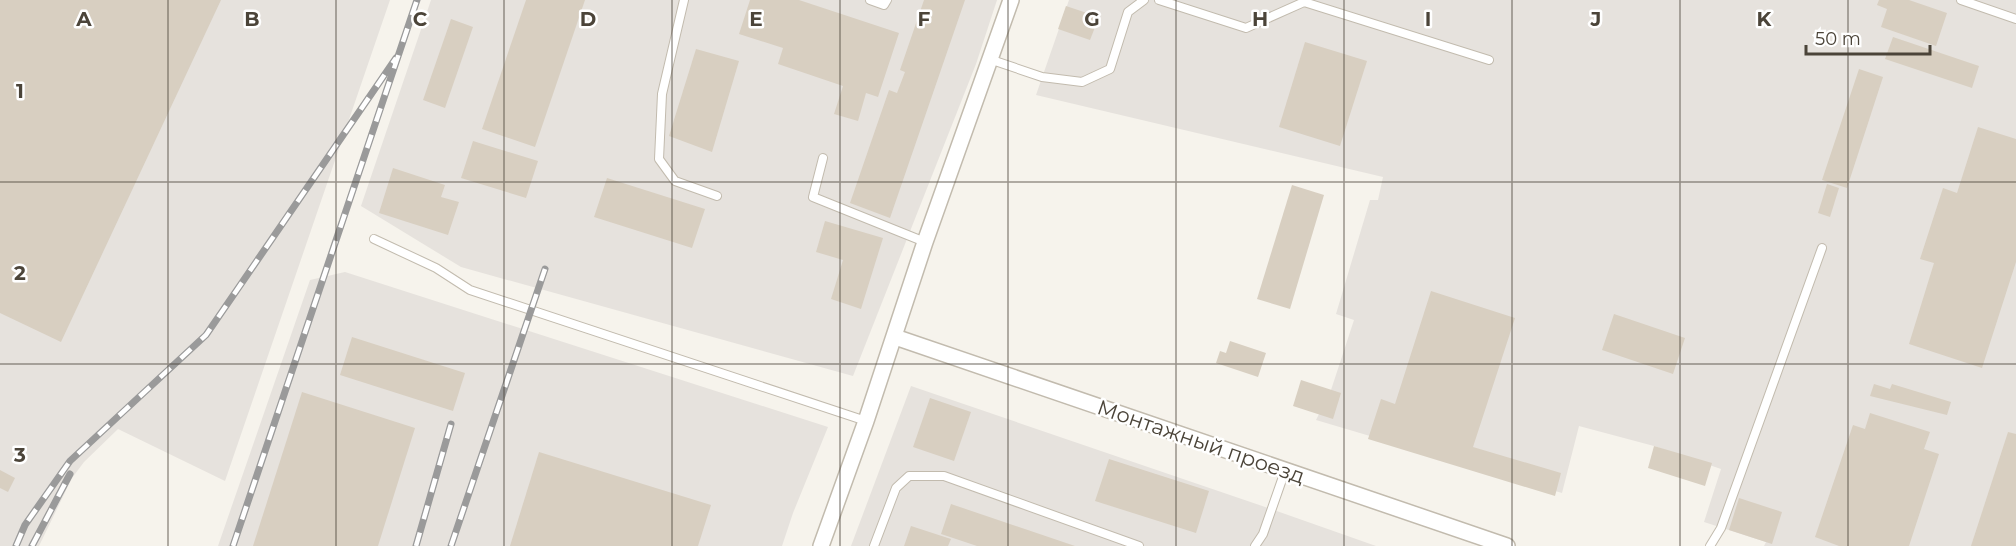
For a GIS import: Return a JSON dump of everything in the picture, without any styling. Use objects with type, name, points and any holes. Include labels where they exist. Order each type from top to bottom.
[{"type":"street","points":[[821,546],[1011,0]]},
{"type":"street","name":"Монтажный проезд","points":[[895,337],[1490,543],[1507,546]]},
{"type":"lane","points":[[684,0],[662,94],[659,159],[675,181],[717,196]]},
{"type":"lane","points":[[870,0],[884,5],[887,0]]},
{"type":"lane","points":[[992,60],[1042,77],[1082,82],[1110,69],[1128,12],[1144,0]]},
{"type":"lane","points":[[1159,0],[1246,28],[1304,3],[1490,60]]},
{"type":"lane","points":[[1961,0],[2016,19]]},
{"type":"lane","points":[[823,158],[813,197],[925,242]]},
{"type":"lane","points":[[374,239],[436,268],[471,290],[866,420]]},
{"type":"lane","points":[[1710,546],[1721,528],[1822,248]]},
{"type":"lane","points":[[1255,546],[1263,534],[1285,471]]},
{"type":"lane","points":[[874,546],[896,488],[909,476],[944,476],[1139,546]]},
{"type":"shaded area","points":[[0,0],[390,0],[225,481],[118,429],[84,462],[72,478],[39,546],[0,546]]},
{"type":"shaded area","points":[[431,0],[997,0],[976,64],[853,376],[461,267],[361,206]]},
{"type":"shaded area","points":[[1069,0],[2016,0],[2016,546],[1764,546],[1766,542],[1704,522],[1721,469],[1654,446],[1579,426],[1562,493],[1316,420],[1331,390],[1354,320],[1336,314],[1370,200],[1378,200],[1383,177],[1036,95]]},
{"type":"shaded area","points":[[345,272],[828,427],[782,546],[218,546],[310,280]]},
{"type":"shaded area","points":[[911,386],[1271,509],[1376,546],[851,546]]},
{"type":"building","points":[[0,0],[221,0],[61,342],[0,313]]},
{"type":"building","points":[[526,0],[585,0],[535,147],[482,129]]},
{"type":"building","points":[[750,0],[799,0],[899,33],[878,97],[866,93],[858,121],[834,114],[843,86],[778,64],[783,48],[739,34]]},
{"type":"building","points":[[924,0],[965,0],[890,218],[850,203],[889,90],[897,93],[905,72],[900,70]]},
{"type":"building","points":[[1879,0],[1909,0],[1947,13],[1936,46],[1881,27],[1887,9],[1877,5]]},
{"type":"building","points":[[1066,6],[1099,17],[1090,40],[1058,29]]},
{"type":"building","points":[[451,19],[473,27],[445,108],[423,100]]},
{"type":"building","points":[[1893,37],[1979,66],[1972,88],[1885,59]]},
{"type":"building","points":[[1305,42],[1367,61],[1340,146],[1279,127]]},
{"type":"building","points":[[696,49],[739,61],[712,152],[669,136]]},
{"type":"building","points":[[1859,69],[1883,77],[1847,188],[1822,180]]},
{"type":"building","points":[[1978,127],[2016,139],[2016,262],[1982,368],[1909,344],[1934,263],[1920,259],[1943,188],[1957,193]]},
{"type":"building","points":[[473,141],[538,161],[526,198],[461,178]]},
{"type":"building","points":[[393,168],[445,185],[441,197],[459,202],[448,235],[379,213]]},
{"type":"building","points":[[607,178],[705,209],[692,248],[594,217]]},
{"type":"building","points":[[1827,184],[1839,188],[1830,217],[1818,213]]},
{"type":"building","points":[[1292,185],[1324,195],[1290,309],[1257,299]]},
{"type":"building","points":[[825,221],[883,238],[861,309],[831,299],[843,260],[816,252]]},
{"type":"building","points":[[1431,291],[1515,318],[1473,447],[1561,473],[1555,496],[1368,439],[1381,399],[1395,404]]},
{"type":"building","points":[[1614,314],[1685,338],[1673,374],[1602,350]]},
{"type":"building","points":[[352,337],[465,373],[453,411],[340,375]]},
{"type":"building","points":[[1230,341],[1266,353],[1258,377],[1216,363],[1220,351],[1226,353]]},
{"type":"building","points":[[1301,380],[1341,393],[1333,419],[1293,406]]},
{"type":"building","points":[[1874,384],[1890,389],[1892,384],[1951,402],[1947,415],[1870,396]]},
{"type":"building","points":[[302,392],[415,428],[378,546],[253,546]]},
{"type":"building","points":[[930,398],[971,412],[954,461],[913,447]]},
{"type":"building","points":[[1870,413],[1930,432],[1924,449],[1939,454],[1909,546],[1839,546],[1815,537],[1853,425],[1865,429]]},
{"type":"building","points":[[2008,432],[2016,434],[2016,546],[1971,546]]},
{"type":"building","points":[[1654,446],[1712,463],[1705,486],[1648,468]]},
{"type":"building","points":[[539,452],[711,505],[698,546],[510,546]]},
{"type":"building","points":[[1109,459],[1209,491],[1196,533],[1095,501]]},
{"type":"building","points":[[0,470],[15,478],[8,492],[0,488]]},
{"type":"building","points":[[1739,498],[1782,512],[1772,544],[1729,530]]},
{"type":"building","points":[[951,504],[1075,546],[977,546],[941,534]]},
{"type":"building","points":[[911,526],[951,539],[948,546],[904,546]]},
{"type":"railway","points":[[233,546],[417,0]]},
{"type":"railway","points":[[16,546],[25,525],[70,461],[206,335],[396,58]]},
{"type":"railway","points":[[451,546],[545,269]]},
{"type":"railway","points":[[416,546],[451,424]]},
{"type":"railway","points":[[32,546],[70,474]]}]
